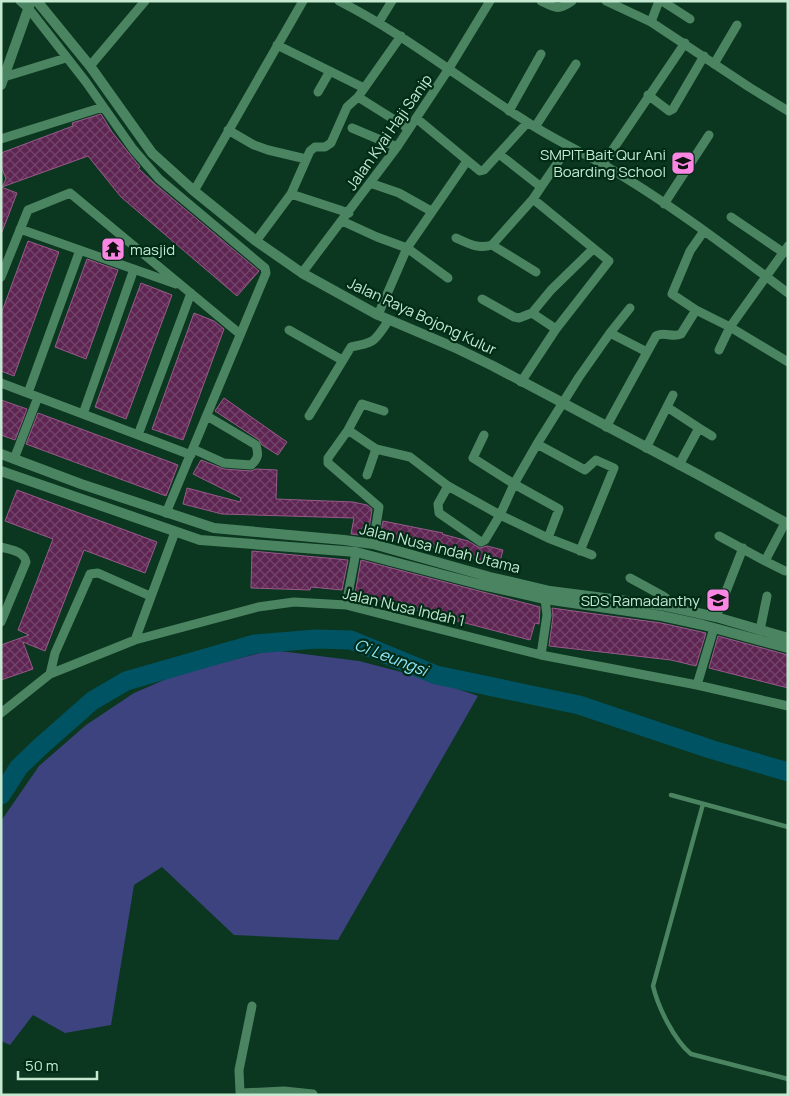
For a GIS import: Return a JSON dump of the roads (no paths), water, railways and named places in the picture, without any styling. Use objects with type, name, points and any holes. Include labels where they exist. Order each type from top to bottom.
[{"type":"street","points":[[20,1],[30,5],[133,150],[160,179],[265,268],[266,273],[166,513]]},
{"type":"street","name":"Jalan Raya Bojong Kulur","points":[[37,1],[90,66],[152,153],[194,191],[256,241],[302,273],[378,315],[458,349],[787,524]]},
{"type":"street","points":[[194,191],[303,1]]},
{"type":"street","points":[[379,22],[392,1]]},
{"type":"street","name":"Jalan Kyai Haji Sanip","points":[[302,273],[397,147],[448,70],[490,1]]},
{"type":"street","points":[[540,1],[553,7],[561,8],[572,1]]},
{"type":"street","points":[[606,1],[652,22],[788,111]]},
{"type":"street","points":[[652,22],[660,1],[690,19]]},
{"type":"street","points":[[345,2],[401,36],[448,70],[531,125],[603,164],[704,231],[788,292]]},
{"type":"street","points":[[90,66],[140,3]]},
{"type":"street","points":[[3,81],[30,5]]},
{"type":"street","points":[[714,64],[737,25]]},
{"type":"street","points":[[256,241],[291,194],[312,148],[329,146],[347,107],[358,97],[401,36]]},
{"type":"street","points":[[603,164],[684,43]]},
{"type":"street","points":[[277,45],[364,88]]},
{"type":"street","points":[[509,110],[541,54]]},
{"type":"street","points":[[648,95],[669,111],[673,109],[704,56]]},
{"type":"street","points":[[3,81],[66,58]]},
{"type":"street","points":[[416,118],[478,170],[482,171],[531,125],[576,64]]},
{"type":"street","points":[[318,92],[330,71]]},
{"type":"street","points":[[358,97],[409,129]]},
{"type":"street","points":[[1,139],[103,107]]},
{"type":"street","points":[[352,128],[397,147]]},
{"type":"street","points":[[228,130],[254,145],[306,159]]},
{"type":"street","points":[[664,204],[710,135]]},
{"type":"street","points":[[456,238],[478,247],[492,245],[533,199],[569,146]]},
{"type":"street","points":[[499,154],[541,187]]},
{"type":"street","points":[[378,315],[407,248],[467,161]]},
{"type":"street","points":[[370,183],[399,193],[431,211]]},
{"type":"street","points":[[2,274],[28,210],[70,193],[240,334]]},
{"type":"street","points":[[291,194],[349,212]]},
{"type":"street","points":[[521,382],[556,329],[608,264],[609,259],[593,249],[533,199]]},
{"type":"street","points":[[719,350],[730,327],[786,249],[731,217]]},
{"type":"street","points":[[342,221],[407,248],[448,278]]},
{"type":"street","points":[[20,229],[183,286]]},
{"type":"street","points":[[704,231],[690,251],[672,294],[696,310],[730,327],[788,362]]},
{"type":"street","points":[[492,245],[536,272]]},
{"type":"street","points":[[482,299],[514,317],[519,318],[532,313],[551,290],[593,249]]},
{"type":"street","points":[[28,393],[80,250]]},
{"type":"street","points":[[83,414],[134,269]]},
{"type":"street","points":[[138,435],[191,293]]},
{"type":"street","points":[[448,486],[438,504],[438,513],[481,542],[485,540],[500,515],[514,484],[562,404],[610,333],[630,308]]},
{"type":"street","points":[[606,427],[646,352],[658,334],[681,334],[696,310]]},
{"type":"street","points":[[532,313],[556,329]]},
{"type":"street","points":[[309,416],[351,347],[371,343],[389,320]]},
{"type":"street","points":[[289,330],[342,360]]},
{"type":"street","points":[[610,333],[646,352]]},
{"type":"street","points":[[1,383],[138,435],[224,463],[251,465],[257,460],[259,454],[256,445],[207,416]]},
{"type":"street","points":[[646,448],[673,395]]},
{"type":"street","points":[[14,459],[38,397]]},
{"type":"street","points":[[373,544],[379,507],[328,463],[328,458],[348,430],[362,404],[384,410]]},
{"type":"street","points":[[667,407],[712,436]]},
{"type":"street","points":[[679,465],[700,428]]},
{"type":"street","points":[[348,430],[376,449],[410,457],[448,486],[500,515],[548,538],[592,555]]},
{"type":"street","points":[[484,436],[473,458],[559,510],[548,538]]},
{"type":"street","points":[[537,444],[585,470],[596,460],[614,468],[580,550]]},
{"type":"street","points":[[367,475],[376,449]]},
{"type":"street","name":"Jalan Nusa Indah Utama","points":[[1,454],[166,513],[214,528],[373,544],[412,561],[478,584],[545,599],[662,616],[788,648]]},
{"type":"street","name":"Jalan Nusa Indah Utama","points":[[2,475],[175,532],[206,540],[356,552],[412,561],[550,591],[666,606],[716,617],[788,638]]},
{"type":"street","points":[[765,561],[787,524]]},
{"type":"street","points":[[134,640],[175,532]]},
{"type":"street","points":[[719,536],[785,571]]},
{"type":"street","points":[[1,546],[22,553],[26,562],[1,622]]},
{"type":"street","points":[[716,617],[743,548]]},
{"type":"street","points":[[346,605],[356,552]]},
{"type":"street","points":[[50,674],[55,653],[90,574],[98,573],[150,596]]},
{"type":"street","points":[[630,578],[666,598],[666,606]]},
{"type":"street","points":[[760,630],[767,596]]},
{"type":"street","points":[[541,655],[547,616],[545,599]]},
{"type":"street","name":"Jalan Nusa Indah 1","points":[[1,713],[50,674],[134,640],[258,607],[294,602],[346,605],[541,655],[697,685],[788,706]]},
{"type":"street","points":[[697,685],[714,628]]},
{"type":"street","points":[[252,1006],[239,1070],[239,1093],[284,1092],[315,1094]]},
{"type":"lane","points":[[671,795],[788,827]]},
{"type":"lane","points":[[703,804],[653,986],[656,999],[681,1045],[691,1054],[788,1079]]},
{"type":"waterway","name":"Ci Leungsi","points":[[1,795],[19,767],[41,746],[92,701],[126,681],[255,644],[316,639],[351,640],[436,675],[579,705],[710,749],[788,772]]},
{"type":"place","name":"SMPIT Bait Qur Ani Boarding School","points":[[683,163]]},
{"type":"place","name":"masjid","points":[[113,249]]},
{"type":"place","name":"SDS Ramadanthy","points":[[718,600]]}]
